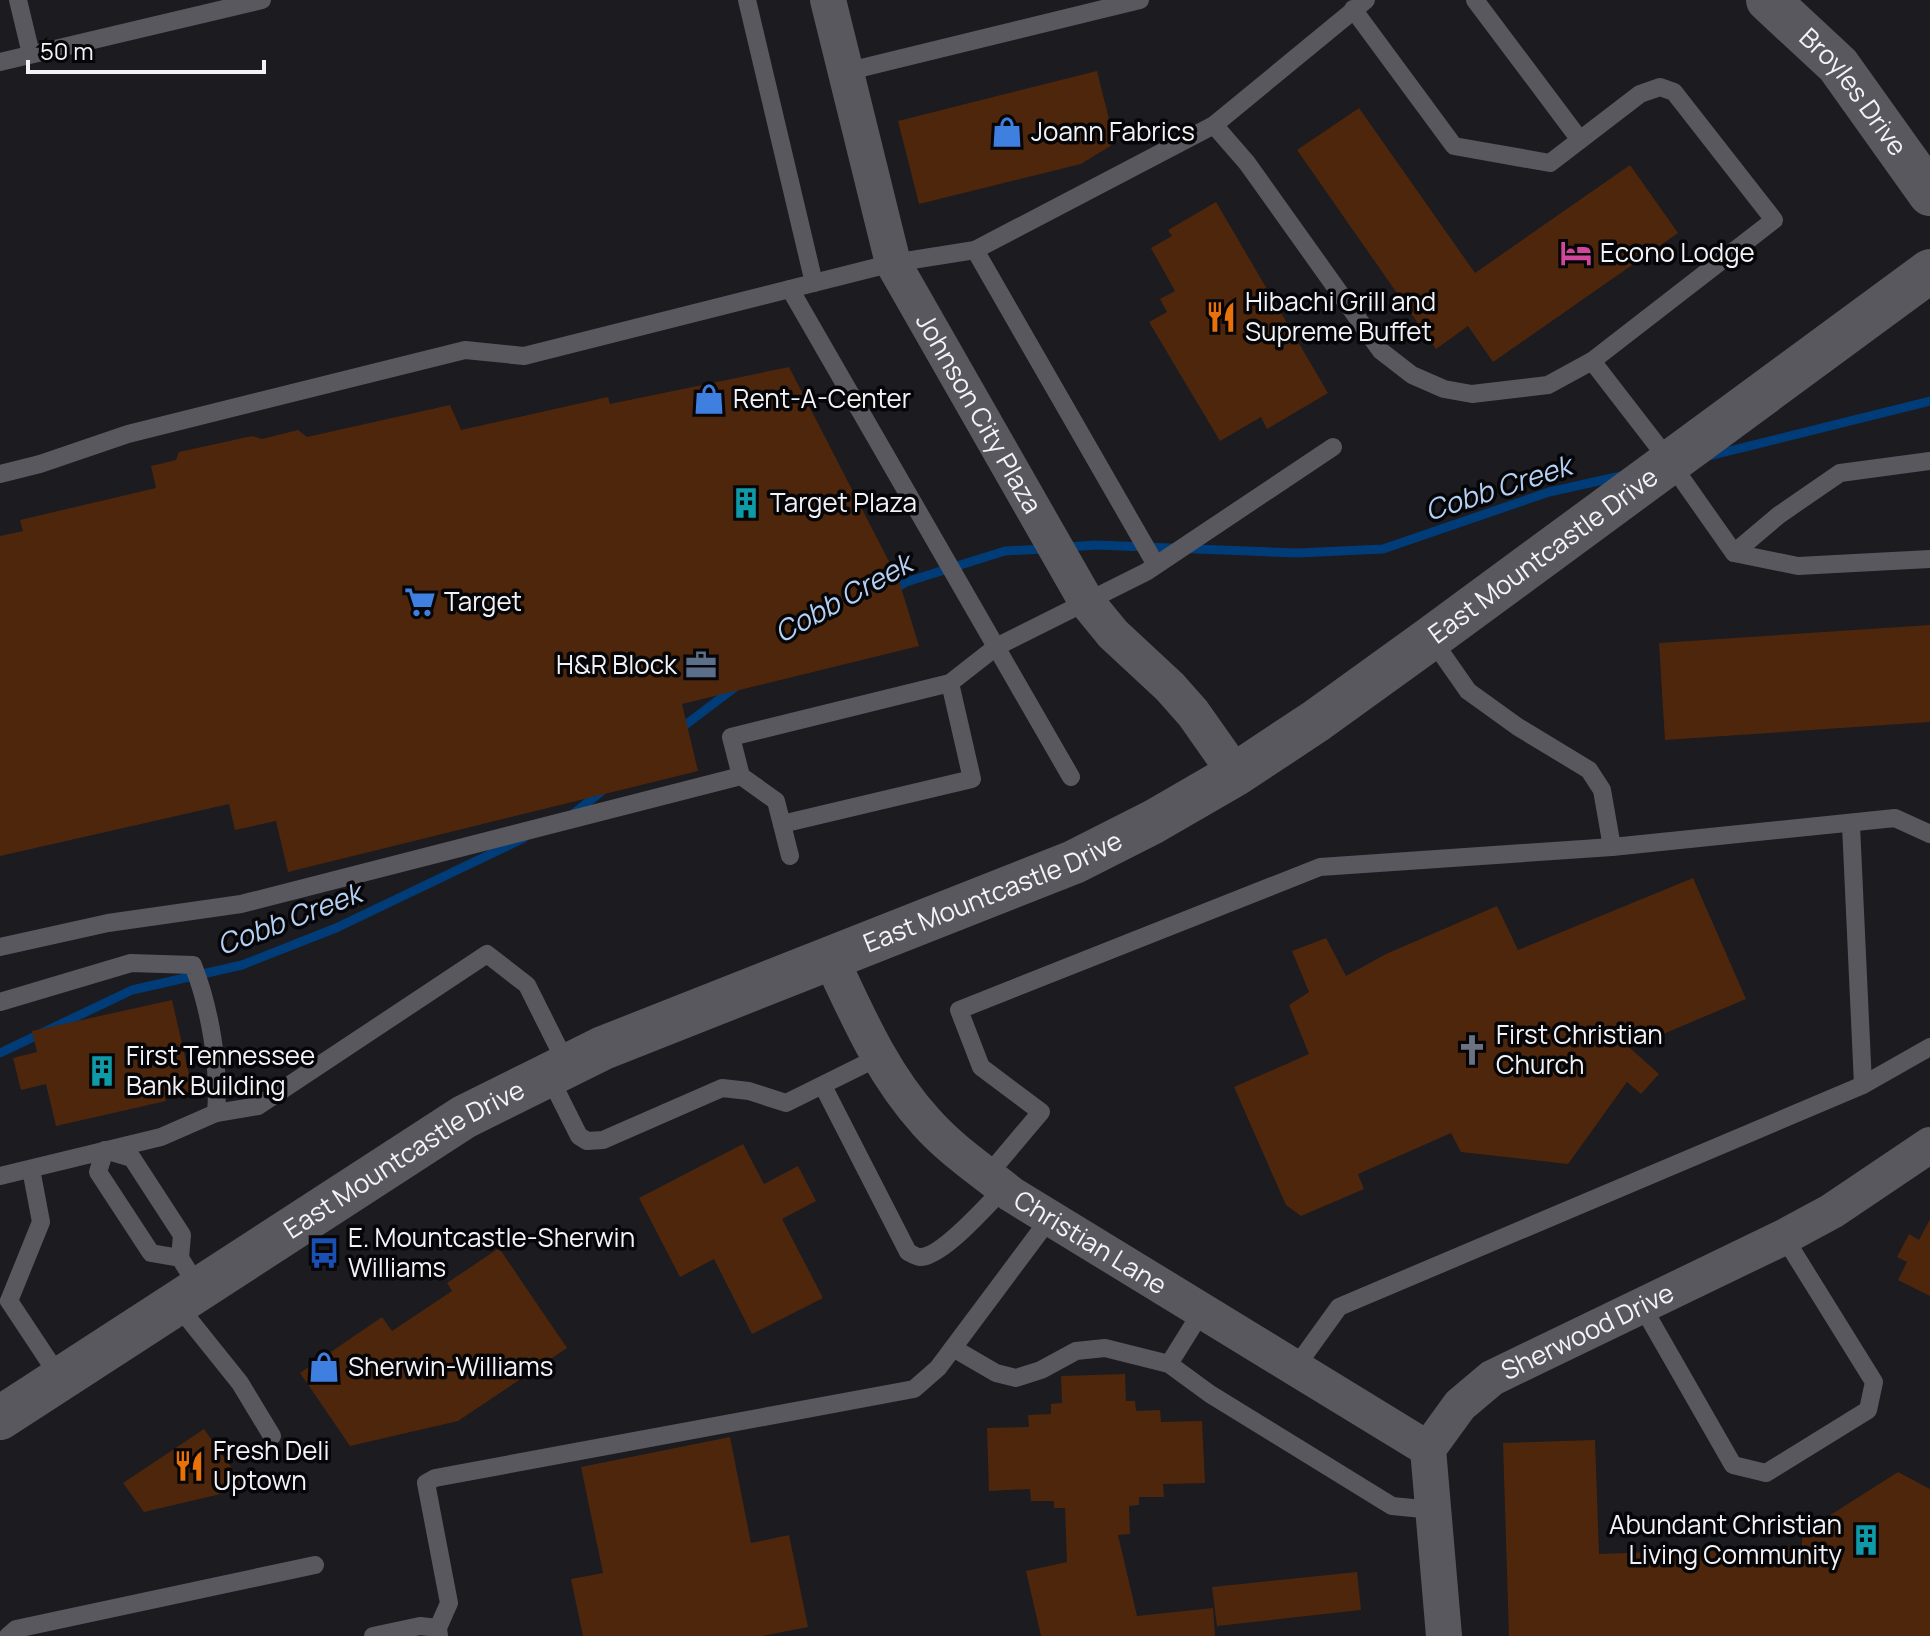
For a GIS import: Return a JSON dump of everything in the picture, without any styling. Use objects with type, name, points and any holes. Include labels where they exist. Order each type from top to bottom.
[{"type":"street","name":"Johnson City Plaza","points":[[828,0],[893,263],[1086,601],[1113,634],[1178,696],[1236,774]]},
{"type":"street","name":"Broyles Drive","points":[[1768,0],[1838,65],[1930,194]]},
{"type":"street","name":"East Mountcastle Drive","points":[[0,1418],[60,1378],[184,1282],[464,1117],[618,1042],[1074,862],[1153,822],[1236,774],[1431,638],[1930,271]]},
{"type":"street","name":"Christian Lane","points":[[831,959],[894,1082],[927,1123],[996,1182],[1428,1449]]},
{"type":"street","name":"Sherwood Drive","points":[[1428,1449],[1460,1405],[1492,1378],[1784,1237],[1832,1211],[1930,1145]]},
{"type":"street","points":[[1428,1449],[1444,1636]]},
{"type":"lane","points":[[18,0],[31,54]]},
{"type":"lane","points":[[0,62],[262,0]]},
{"type":"lane","points":[[747,0],[814,283]]},
{"type":"lane","points":[[845,72],[1140,0]]},
{"type":"lane","points":[[1475,0],[1580,140]]},
{"type":"lane","points":[[0,474],[128,434],[465,350],[524,356],[893,263],[975,250],[1214,125],[1359,5],[1454,146],[1550,163],[1640,94],[1660,87],[1674,92],[1774,220],[1592,361],[1548,385],[1472,394],[1444,389],[1412,375],[1381,351],[1247,163],[1214,125]]},
{"type":"lane","points":[[975,250],[1156,565]]},
{"type":"lane","points":[[790,289],[1071,777]]},
{"type":"lane","points":[[1592,361],[1670,462],[1734,553],[1798,566],[1930,559]]},
{"type":"lane","points":[[790,856],[776,801],[741,776],[731,737],[950,683],[996,647],[1156,565],[1333,447]]},
{"type":"lane","points":[[1734,553],[1779,515],[1840,473],[1930,461]]},
{"type":"lane","points":[[1431,638],[1468,691],[1518,727],[1589,770],[1602,790],[1612,847]]},
{"type":"lane","points":[[782,824],[972,779],[950,683]]},
{"type":"lane","points":[[0,947],[108,923],[241,904],[741,776]]},
{"type":"lane","points":[[823,1086],[908,1252],[918,1257],[931,1255],[947,1244],[996,1182],[1041,1112],[981,1067],[959,1010],[1320,867],[1612,847],[1851,825],[1895,818],[1930,834]]},
{"type":"lane","points":[[1851,825],[1863,1085]]},
{"type":"lane","points":[[0,1176],[161,1137],[216,1113],[258,1106],[487,954],[527,985],[579,1136],[587,1141],[603,1140],[722,1088],[749,1091],[786,1103],[879,1057]]},
{"type":"lane","points":[[0,1002],[131,963],[193,965],[202,987],[219,1083],[216,1113]]},
{"type":"lane","points":[[1295,1368],[1339,1307],[1863,1085],[1930,1047]]},
{"type":"lane","points":[[105,1150],[132,1158],[182,1235],[184,1282]]},
{"type":"lane","points":[[105,1150],[98,1172],[151,1253],[184,1282],[272,1436]]},
{"type":"lane","points":[[31,1169],[41,1222],[4,1302],[60,1378]]},
{"type":"lane","points":[[373,1636],[420,1626],[438,1632],[449,1603],[426,1483],[435,1478],[914,1389],[938,1368],[1050,1218]]},
{"type":"lane","points":[[1642,1306],[1733,1465],[1766,1473],[1868,1410],[1874,1382],[1784,1237]]},
{"type":"lane","points":[[1169,1364],[1202,1311]]},
{"type":"lane","points":[[953,1348],[996,1373],[1016,1378],[1041,1370],[1076,1351],[1090,1349],[1105,1348],[1169,1364],[1210,1394],[1392,1506],[1433,1510]]},
{"type":"lane","points":[[8,1636],[16,1629],[315,1565]]},
{"type":"building","name":"Joann Fabrics","points":[[1097,71],[1115,143],[1081,164],[919,204],[898,121]]},
{"type":"building","name":"Econo Lodge","points":[[1359,108],[1475,273],[1630,165],[1678,233],[1493,362],[1468,326],[1436,349],[1297,150]]},
{"type":"building","name":"Hibachi Grill and Supreme Buffet","points":[[1216,202],[1328,393],[1267,429],[1261,417],[1220,441],[1149,322],[1167,312],[1160,299],[1175,291],[1151,248],[1172,236],[1168,230]]},
{"type":"building","points":[[789,367],[899,581],[919,646],[682,704],[698,771],[288,872],[276,821],[235,830],[229,804],[0,856],[0,536],[23,531],[20,520],[156,488],[151,466],[176,460],[179,452],[252,436],[262,439],[298,430],[307,437],[450,405],[461,430],[608,397],[610,404]]},
{"type":"building","points":[[1930,625],[1930,722],[1665,740],[1659,643]]},
{"type":"building","name":"First Christian Church","points":[[1693,878],[1746,999],[1630,1048],[1659,1074],[1641,1094],[1627,1082],[1568,1164],[1461,1152],[1451,1133],[1358,1174],[1364,1189],[1301,1216],[1286,1205],[1234,1087],[1309,1054],[1289,1005],[1309,992],[1292,951],[1326,938],[1346,976],[1386,954],[1497,906],[1518,950]]},
{"type":"building","name":"First Tennessee Bank Building","points":[[172,1000],[193,1092],[56,1126],[46,1084],[21,1090],[13,1058],[37,1052],[32,1031]]},
{"type":"building","points":[[743,1144],[764,1184],[798,1166],[816,1201],[782,1219],[823,1298],[752,1334],[714,1259],[680,1277],[639,1198]]},
{"type":"building","points":[[1930,1219],[1930,1296],[1898,1280],[1907,1262],[1897,1257],[1909,1234],[1919,1240]]},
{"type":"building","points":[[499,1248],[567,1348],[458,1421],[350,1446],[300,1373],[382,1317],[392,1331],[452,1291],[447,1283]]},
{"type":"building","points":[[1125,1374],[1126,1401],[1135,1401],[1136,1411],[1160,1410],[1161,1422],[1202,1421],[1205,1483],[1163,1484],[1164,1497],[1139,1497],[1139,1505],[1129,1506],[1130,1534],[1118,1535],[1137,1616],[1213,1608],[1215,1636],[1041,1636],[1026,1571],[1067,1562],[1065,1508],[1054,1508],[1054,1501],[1031,1501],[1030,1489],[989,1491],[987,1428],[1029,1427],[1028,1415],[1051,1414],[1051,1404],[1062,1403],[1061,1376]]},
{"type":"building","name":"Fresh Deli Uptown","points":[[204,1429],[246,1488],[144,1512],[123,1483]]},
{"type":"building","points":[[730,1437],[751,1543],[789,1535],[808,1627],[762,1636],[583,1636],[571,1579],[603,1573],[581,1467]]},
{"type":"building","name":"Abundant Christian Living Community","points":[[1595,1440],[1599,1554],[1802,1547],[1802,1533],[1898,1472],[1930,1489],[1930,1636],[1509,1636],[1503,1443]]},
{"type":"building","points":[[1357,1572],[1361,1610],[1217,1626],[1212,1587]]},
{"type":"waterway","name":"Cobb Creek","points":[[1709,456],[1930,401]]},
{"type":"waterway","name":"Cobb Creek","points":[[1067,547],[1096,545],[1298,553],[1383,549],[1549,492],[1621,476]]},
{"type":"waterway","name":"Cobb Creek","points":[[890,592],[906,582],[1005,551],[1044,549]]},
{"type":"waterway","name":"Cobb Creek","points":[[680,729],[738,685]]},
{"type":"waterway","name":"Cobb Creek","points":[[573,814],[602,791]]},
{"type":"waterway","name":"Cobb Creek","points":[[0,1053],[132,990],[242,965],[336,928],[524,838]]},
{"type":"place","name":"Joann Fabrics","points":[[1007,132]]},
{"type":"place","name":"Econo Lodge","points":[[1576,253]]},
{"type":"place","name":"Hibachi Grill and Supreme Buffet","points":[[1221,317]]},
{"type":"place","name":"Rent-A-Center","points":[[709,399]]},
{"type":"place","name":"Target Plaza","points":[[746,503]]},
{"type":"place","name":"Target","points":[[420,602]]},
{"type":"place","name":"H&R Block","points":[[701,665]]},
{"type":"place","name":"First Christian Church","points":[[1472,1050]]},
{"type":"place","name":"First Tennessee Bank Building","points":[[102,1071]]},
{"type":"place","name":"E. Mountcastle-Sherwin Williams","points":[[324,1253]]},
{"type":"place","name":"Sherwin-Williams","points":[[324,1367]]},
{"type":"place","name":"Fresh Deli Uptown","points":[[189,1466]]},
{"type":"place","name":"Abundant Christian Living Community","points":[[1866,1540]]}]
